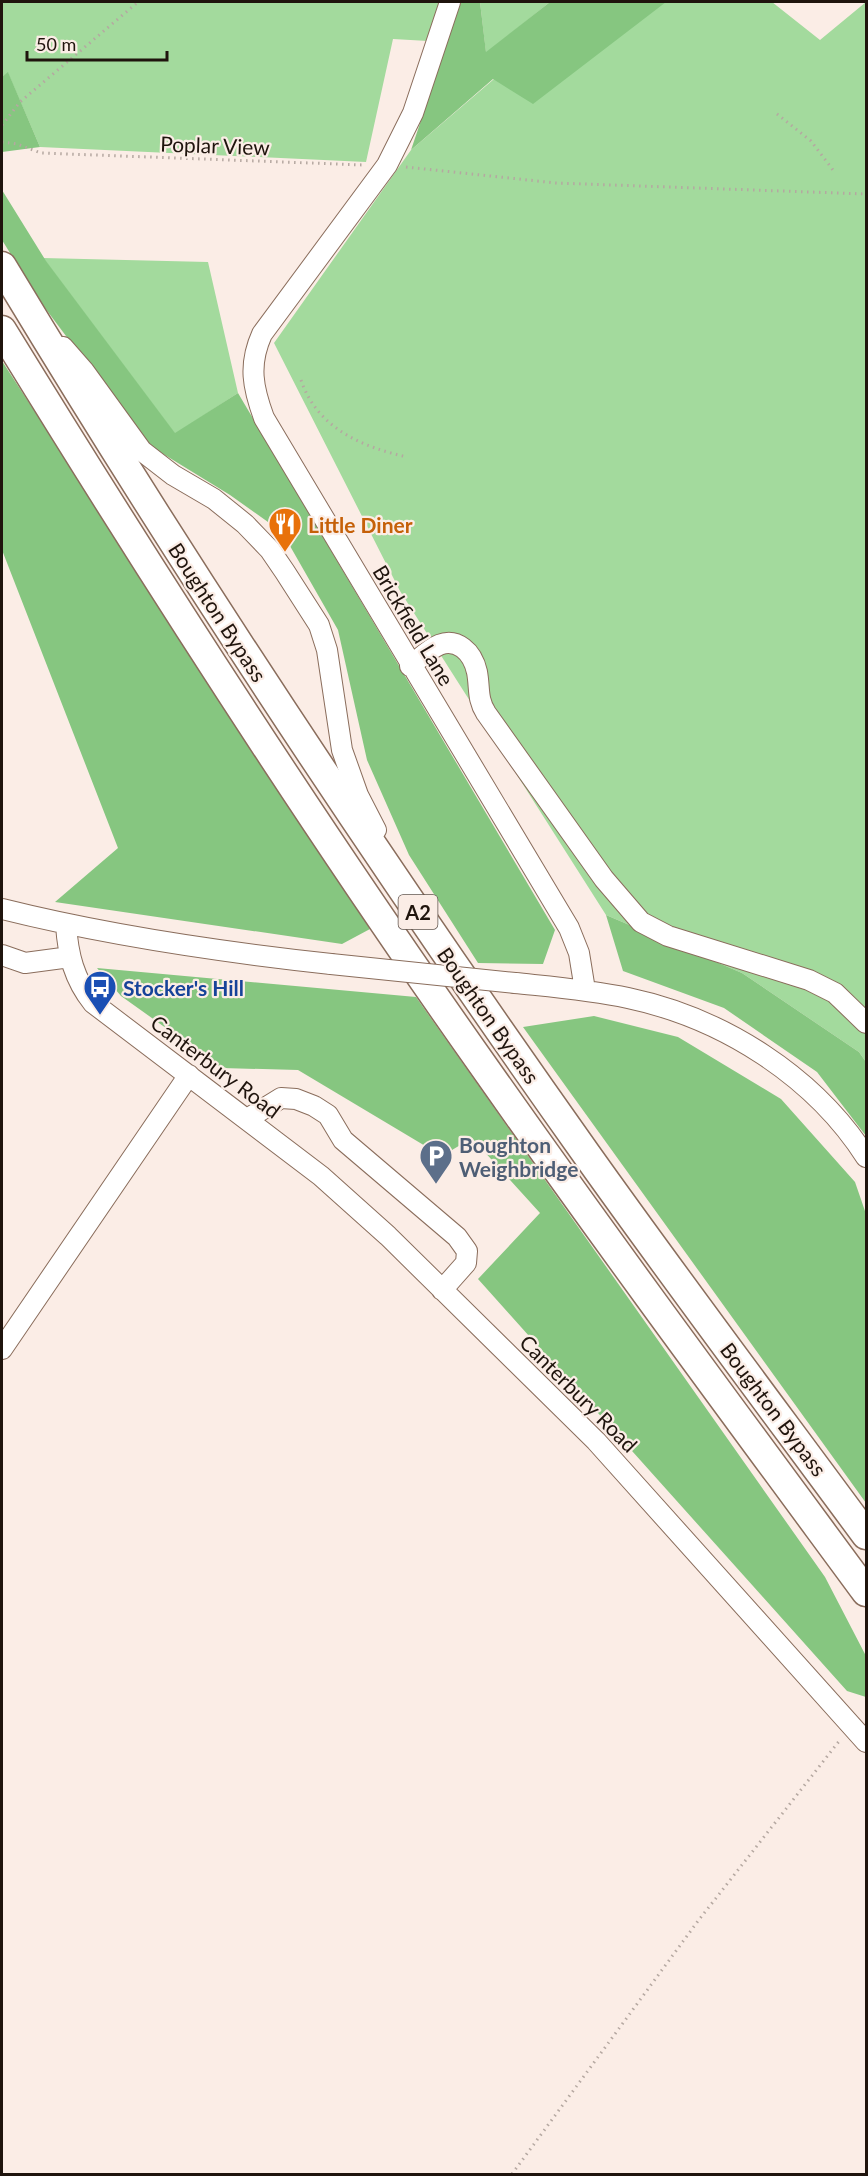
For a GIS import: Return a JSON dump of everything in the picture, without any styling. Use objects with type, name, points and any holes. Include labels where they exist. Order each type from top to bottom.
[{"type":"highway","name":"Boughton Bypass","points":[[2,266],[214,606],[422,917],[597,1169],[867,1534]]},
{"type":"highway","name":"Boughton Bypass","points":[[2,330],[248,720],[405,953],[559,1174],[867,1592]]},
{"type":"street","name":"Brickfield Lane","points":[[450,2],[413,113],[387,165],[262,334],[255,349],[253,379],[264,418],[410,666],[569,928],[579,953],[585,990]]},
{"type":"street","points":[[25,305],[84,371],[142,451],[172,475],[213,499],[245,524],[270,550],[285,572],[319,625],[327,650],[337,729],[349,772],[422,917]]},
{"type":"street","points":[[410,666],[438,644],[455,643],[468,652],[476,668],[479,700],[486,713],[604,879],[641,921],[662,934],[809,980],[835,993],[867,1023]]},
{"type":"street","points":[[2,909],[66,925],[194,947],[331,964],[585,990],[654,1004],[736,1038],[775,1063],[822,1102],[867,1157]]},
{"type":"street","name":"Canterbury Road","points":[[66,925],[70,957],[81,986],[93,1003],[321,1176],[388,1236],[596,1441],[858,1742]]},
{"type":"street","points":[[2,955],[25,963],[70,957]]},
{"type":"street","points":[[2,1349],[189,1075]]},
{"type":"street","points":[[248,1119],[281,1098],[296,1099],[328,1115],[343,1140],[457,1237],[467,1251],[466,1263],[442,1290]]},
{"type":"path","points":[[2,125],[20,102],[138,2]]},
{"type":"path","points":[[777,114],[812,141],[832,171]]},
{"type":"path","name":"Poplar View","points":[[2,142],[17,144],[41,153],[387,165],[556,183],[867,194]]},
{"type":"path","points":[[301,380],[330,425],[372,450],[407,457]]},
{"type":"path","points":[[512,2175],[705,1912],[840,1740],[858,1742]]},
{"type":"green space","points":[[2,2],[443,2],[428,41],[393,39],[366,162],[40,147],[8,73],[2,77]]},
{"type":"green space","points":[[461,2],[480,2],[486,52],[550,2],[666,2],[533,104],[493,79],[411,150]]},
{"type":"green space","points":[[480,2],[550,2],[486,53]]},
{"type":"green space","points":[[666,2],[772,2],[820,40],[866,2],[866,1062],[859,1052],[742,973],[606,915],[400,591],[274,343],[411,150],[494,79]]},
{"type":"green space","points":[[8,72],[40,147],[2,152],[2,77]]},
{"type":"green space","points":[[2,190],[46,261],[175,433],[238,393],[555,930],[543,964],[478,963],[409,855],[367,760],[338,630],[282,532],[230,495],[147,444],[39,300],[2,240]]},
{"type":"green space","points":[[43,258],[208,262],[238,393],[175,434]]},
{"type":"green space","points":[[2,361],[370,929],[342,944],[55,902],[118,848],[2,550]]},
{"type":"green space","points":[[606,915],[742,973],[859,1052],[866,1062],[866,1136],[817,1072],[724,1008],[623,971]]},
{"type":"green space","points":[[97,968],[416,997],[825,1577],[866,1656],[866,1697],[847,1691],[478,1279],[540,1213],[472,1138],[442,1156],[298,1070],[222,1068],[121,996]]},
{"type":"green space","points":[[594,1016],[678,1037],[781,1099],[855,1182],[866,1214],[866,1503],[523,1027]]},
{"type":"place","name":"Little Diner","points":[[285,553]]},
{"type":"place","name":"Stocker's Hill","points":[[100,1016]]},
{"type":"place","name":"Boughton Weighbridge","points":[[436,1185]]}]
